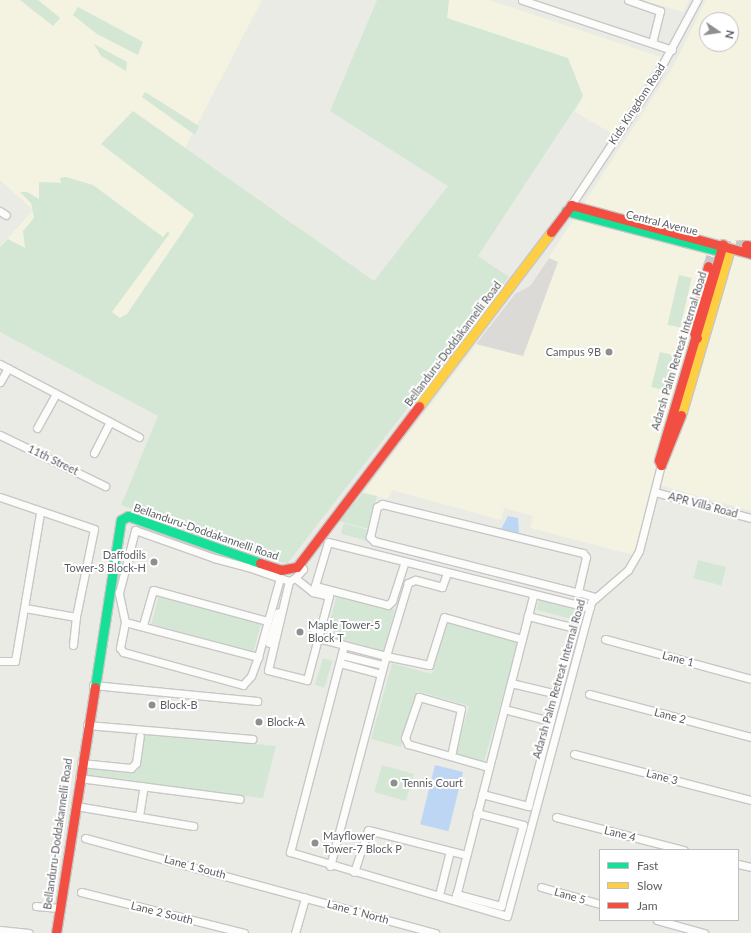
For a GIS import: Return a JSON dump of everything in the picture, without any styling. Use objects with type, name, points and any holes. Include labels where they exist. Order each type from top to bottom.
[{"type":"street","points":[[628,0],[660,11],[652,43]]},
{"type":"street","name":"Kids Kingdom Road","points":[[569,208],[672,50],[697,0]]},
{"type":"street","points":[[527,1],[672,50]]},
{"type":"street","name":"Central Avenue","points":[[569,208],[726,249],[751,254]]},
{"type":"street","name":"Bellanduru-Doddakannelli Road","points":[[56,933],[93,685],[120,520],[128,516],[286,571],[299,565],[569,208]]},
{"type":"street","name":"Central Avenue","points":[[726,249],[751,261]]},
{"type":"street","name":"Adarsh Palm Retreat Internal Road","points":[[698,349],[697,338],[726,249]]},
{"type":"street","name":"Adarsh Palm Retreat Internal Road","points":[[455,897],[507,916],[590,608],[594,597],[634,560],[655,492],[661,465],[659,460],[698,349],[726,249]]},
{"type":"street","points":[[697,338],[692,329],[708,266]]},
{"type":"street","points":[[0,364],[139,437]]},
{"type":"street","points":[[0,382],[8,368]]},
{"type":"street","points":[[37,428],[56,394]]},
{"type":"street","points":[[94,453],[110,422]]},
{"type":"street","name":"11th Street","points":[[0,435],[105,486]]},
{"type":"street","name":"APR Villa Road","points":[[655,492],[751,518]]},
{"type":"street","points":[[0,497],[40,512],[93,527],[76,617],[73,645]]},
{"type":"street","points":[[579,593],[586,557],[583,553],[382,504],[377,507],[370,537],[374,540],[594,597]]},
{"type":"street","points":[[0,661],[15,661],[40,512]]},
{"type":"street","points":[[280,578],[258,657],[251,676],[242,686],[123,652],[120,648],[125,622],[119,592],[135,530],[280,578],[292,580],[329,596],[307,680],[268,670],[292,580],[303,569],[299,565]]},
{"type":"street","points":[[314,589],[328,542],[533,596],[590,608]]},
{"type":"street","points":[[314,589],[388,605],[392,601],[404,563]]},
{"type":"street","points":[[330,866],[381,674],[408,583],[415,580],[442,587],[447,573]]},
{"type":"street","points":[[143,626],[152,590],[267,621]]},
{"type":"street","points":[[455,897],[533,596]]},
{"type":"street","points":[[269,643],[280,605],[284,607]]},
{"type":"street","points":[[25,608],[76,617]]},
{"type":"street","points":[[482,794],[528,806],[575,628],[528,616]]},
{"type":"street","points":[[318,638],[386,656],[429,665],[444,617],[522,639]]},
{"type":"street","points":[[125,622],[258,657]]},
{"type":"street","name":"Lane 1","points":[[605,640],[751,679]]},
{"type":"street","points":[[344,645],[290,851],[330,866],[439,895],[501,906],[523,825],[477,813]]},
{"type":"street","points":[[342,655],[379,664]]},
{"type":"street","points":[[340,663],[381,674]]},
{"type":"street","points":[[511,683],[557,694]]},
{"type":"street","points":[[93,685],[257,702]]},
{"type":"street","name":"Lane 2","points":[[589,694],[751,737]]},
{"type":"street","points":[[451,756],[461,709],[419,697],[406,742],[451,756],[489,767]]},
{"type":"street","points":[[504,710],[550,721]]},
{"type":"street","points":[[87,725],[252,739]]},
{"type":"street","points":[[81,763],[131,768],[136,763],[140,736]]},
{"type":"street","name":"Lane 3","points":[[574,754],[751,800]]},
{"type":"street","points":[[79,778],[240,798]]},
{"type":"street","points":[[139,816],[144,786]]},
{"type":"street","points":[[76,806],[193,826]]},
{"type":"street","name":"Lane 4","points":[[556,817],[680,849]]},
{"type":"street","points":[[354,872],[368,830],[466,855]]},
{"type":"street","name":"Lane 1 South","points":[[85,838],[305,897]]},
{"type":"street","points":[[439,895],[450,851]]},
{"type":"street","points":[[739,864],[751,867]]},
{"type":"street","name":"Lane 5","points":[[541,887],[599,904]]},
{"type":"street","name":"Lane 2 South","points":[[81,892],[244,933]]},
{"type":"street","points":[[295,933],[305,897]]},
{"type":"street","name":"Lane 1 North","points":[[305,897],[435,933]]},
{"type":"street","points":[[36,906],[59,908]]},
{"type":"street","points":[[661,921],[704,933]]},
{"type":"street","points":[[0,930],[29,933]]},
{"type":"shaded area","points":[[0,0],[262,0],[185,148],[300,228],[187,378],[0,247],[33,210],[0,180]]},
{"type":"shaded area","points":[[449,0],[489,0],[661,57],[613,134],[575,112],[583,96],[447,17]]},
{"type":"shaded area","points":[[642,0],[689,0],[683,12]]},
{"type":"shaded area","points":[[706,0],[751,0],[751,511],[660,485],[641,557],[530,528],[533,516],[504,508],[501,520],[392,490],[387,499],[363,493],[515,294],[530,286],[674,65],[699,14],[699,52],[739,52],[739,12],[700,12]]},
{"type":"shaded area","points":[[549,258],[558,262],[523,356],[476,344],[515,294],[530,286]]},
{"type":"green space","points":[[20,0],[38,0],[60,18],[53,26]]},
{"type":"green space","points":[[377,0],[449,0],[447,18],[568,58],[583,96],[478,256],[509,277],[287,564],[121,505],[158,416],[0,332],[0,247],[8,239],[25,248],[23,231],[34,218],[31,203],[20,192],[27,192],[39,199],[39,182],[61,183],[60,178],[66,177],[93,185],[163,237],[167,232],[170,233],[112,312],[120,318],[127,314],[194,215],[101,144],[133,111],[374,281],[448,186],[330,111]]},
{"type":"green space","points":[[78,7],[143,42],[138,55],[97,34],[73,15]]},
{"type":"green space","points":[[94,44],[127,62],[126,71],[101,56]]},
{"type":"green space","points":[[145,92],[199,126],[195,135],[142,97]]},
{"type":"green space","points":[[679,275],[692,278],[680,328],[668,325]]},
{"type":"green space","points":[[660,352],[676,356],[667,391],[651,387]]},
{"type":"green space","points":[[363,493],[377,496],[369,529],[339,521]]},
{"type":"green space","points":[[344,523],[369,530],[366,541],[341,534]]},
{"type":"green space","points":[[698,560],[726,567],[722,585],[693,578]]},
{"type":"green space","points":[[337,594],[395,610],[384,651],[326,636]]},
{"type":"green space","points":[[159,595],[261,622],[254,651],[151,624]]},
{"type":"green space","points":[[539,600],[579,611],[576,620],[536,610]]},
{"type":"green space","points":[[447,621],[519,642],[484,762],[455,754],[469,706],[417,691],[401,747],[371,739],[392,663],[432,674]]},
{"type":"green space","points":[[323,658],[333,661],[324,688],[315,685]]},
{"type":"green space","points":[[143,734],[276,746],[263,798],[86,776],[87,765],[137,771]]},
{"type":"green space","name":"Tennis Court","points":[[382,765],[414,774],[406,801],[374,792]]},
{"type":"water","points":[[508,516],[518,518],[519,534],[501,529]]},
{"type":"water","points":[[435,765],[463,772],[448,831],[420,824]]},
{"type":"tunnel","points":[[708,266],[713,252],[721,247],[746,245]]},
{"type":"traffic: fast","points":[[566,211],[723,252]]},
{"type":"traffic: fast","points":[[95,687],[121,520],[128,516],[260,563]]},
{"type":"traffic: slow","points":[[419,406],[551,232]]},
{"type":"traffic: slow","points":[[681,415],[730,248]]},
{"type":"traffic: jam","points":[[551,232],[571,205],[751,254]]},
{"type":"traffic: jam","points":[[681,415],[661,465],[659,460],[723,244]]},
{"type":"traffic: jam","points":[[746,245],[751,246]]},
{"type":"traffic: jam","points":[[697,338],[692,329],[708,266]]},
{"type":"traffic: jam","points":[[260,563],[281,570],[297,567],[419,406]]},
{"type":"traffic: jam","points":[[56,933],[95,687]]},
{"type":"place","name":"Campus 9B","points":[[609,352]]},
{"type":"place","name":"Daffodils Tower-3 Block-H","points":[[154,562]]},
{"type":"place","name":"Maple Tower-5 Block T","points":[[300,632]]},
{"type":"place","name":"Block-B","points":[[152,705]]},
{"type":"place","name":"Block-A","points":[[259,722]]},
{"type":"place","name":"Tennis Court","points":[[394,783]]},
{"type":"place","name":"Mayflower Tower-7 Block P","points":[[315,843]]}]
